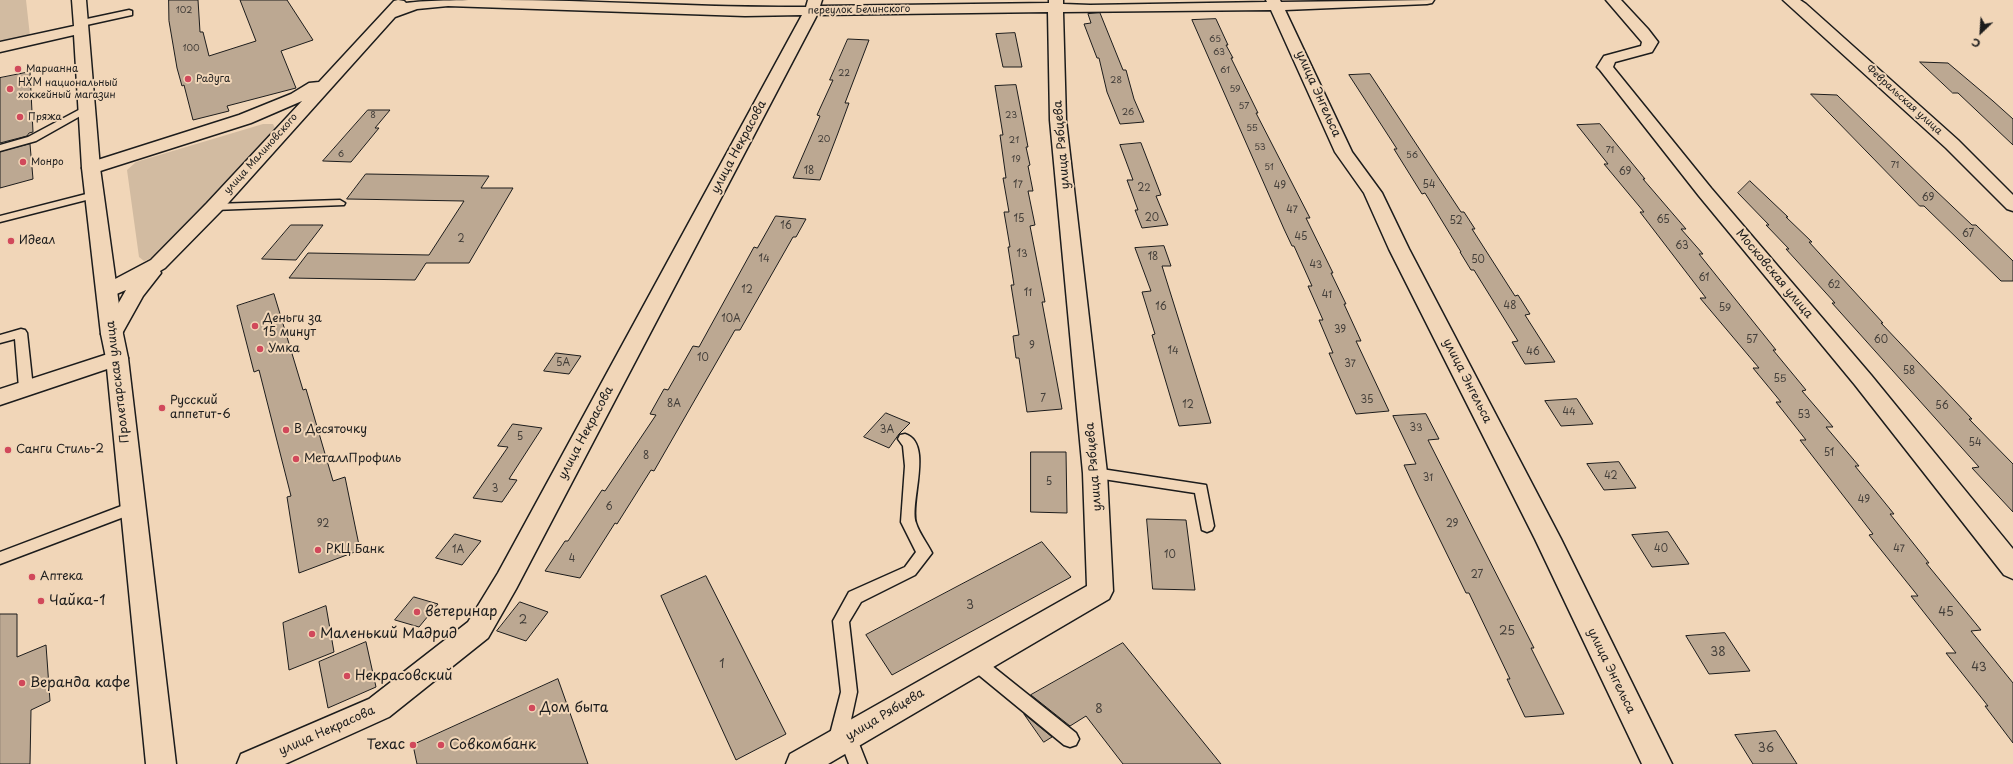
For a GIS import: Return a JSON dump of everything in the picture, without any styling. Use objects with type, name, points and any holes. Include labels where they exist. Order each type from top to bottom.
[{"type":"street","name":"Пролетарская улица","points":[[79,0],[88,108],[91,168],[114,346],[161,764]]},
{"type":"street","name":"улица Малиновского","points":[[107,292],[158,264],[214,207],[402,0]]},
{"type":"street","name":"переулок Белинского","points":[[390,14],[429,2],[584,3],[745,12],[813,5],[1056,3],[1090,9],[1427,0]]},
{"type":"street","name":"Московская улица","points":[[1613,0],[1644,32],[1650,42],[1647,49],[1609,59],[1605,67],[1705,192],[1864,380],[2013,568]]},
{"type":"street","name":"Февральская улица","points":[[1790,0],[1801,7],[1952,144],[2013,205]]},
{"type":"street","name":"улица Рябцева","points":[[802,764],[975,662],[1100,591],[1096,473],[1058,120],[1055,22],[1056,3]]},
{"type":"street","name":"улица Энгельса","points":[[1275,3],[1344,152],[1373,193],[1399,249],[1544,532],[1657,764]]},
{"type":"street","name":"улица Некрасова","points":[[252,764],[379,708],[478,630],[507,581],[813,5]]},
{"type":"street","points":[[0,47],[82,26]]},
{"type":"street","points":[[91,168],[246,119],[297,97],[348,60]]},
{"type":"street","points":[[246,119],[286,114],[292,121]]},
{"type":"street","points":[[0,397],[26,388],[114,346],[134,293],[158,264]]},
{"type":"lane","points":[[82,26],[129,12]]},
{"type":"lane","points":[[0,148],[32,139],[88,108]]},
{"type":"lane","points":[[0,219],[94,194]]},
{"type":"lane","points":[[214,207],[267,204],[340,203]]},
{"type":"lane","points":[[0,339],[21,333],[26,388]]},
{"type":"lane","points":[[858,764],[842,740],[849,692],[841,621],[855,597],[910,571],[924,553],[908,522],[912,466],[910,444],[905,439]]},
{"type":"lane","points":[[1096,473],[1201,489],[1207,526]]},
{"type":"lane","points":[[0,558],[132,508]]},
{"type":"lane","points":[[975,662],[1070,739]]},
{"type":"shaded area","points":[[0,0],[26,0],[30,36],[0,42]]},
{"type":"shaded area","points":[[263,124],[273,124],[275,128],[162,254],[144,261],[139,257],[127,170],[136,162]]},
{"type":"building","points":[[169,0],[198,0],[200,32],[203,32],[209,56],[256,41],[240,0],[287,0],[313,40],[281,51],[296,88],[227,106],[229,111],[193,120],[184,85],[182,86],[177,68],[169,21]]},
{"type":"building","points":[[1100,13],[1123,70],[1126,70],[1134,99],[1144,122],[1120,124],[1107,92],[1099,58],[1097,58],[1084,24],[1091,23],[1088,14]]},
{"type":"building","points":[[1216,19],[1228,45],[1226,45],[1233,58],[1231,58],[1258,113],[1256,113],[1310,218],[1306,218],[1333,273],[1331,273],[1346,304],[1344,304],[1361,341],[1356,341],[1389,411],[1356,414],[1339,376],[1329,353],[1333,353],[1319,320],[1323,320],[1308,286],[1312,286],[1294,246],[1292,246],[1284,229],[1192,20]]},
{"type":"building","points":[[1015,33],[1022,67],[1003,67],[996,34]]},
{"type":"building","points":[[848,39],[869,40],[845,103],[849,103],[820,180],[793,178],[820,116],[817,115],[833,80],[830,80]]},
{"type":"building","points":[[1920,62],[1948,63],[1993,101],[2013,119],[2013,145],[1958,93],[1953,93]]},
{"type":"building","points":[[30,72],[33,132],[29,133],[27,136],[0,143],[0,78]]},
{"type":"building","points":[[1370,74],[1461,212],[1464,212],[1475,229],[1472,229],[1515,296],[1518,295],[1530,314],[1525,315],[1555,362],[1525,364],[1512,342],[1518,341],[1474,270],[1471,270],[1425,193],[1422,194],[1394,149],[1397,149],[1349,75]]},
{"type":"building","points":[[1016,85],[1028,147],[1026,147],[1030,165],[1028,166],[1033,191],[1028,191],[1035,225],[1030,226],[1045,302],[1042,302],[1062,409],[1027,412],[1019,358],[1016,358],[1013,336],[1019,335],[1011,285],[1014,285],[1004,212],[1009,212],[1003,178],[1006,178],[1000,135],[1003,135],[995,86]]},
{"type":"building","points":[[1811,94],[1837,95],[1972,225],[1976,225],[2013,261],[2013,281],[2001,281],[1924,206],[1920,206]]},
{"type":"building","points":[[368,110],[390,110],[375,128],[379,128],[351,162],[323,161]]},
{"type":"building","points":[[1600,124],[1645,179],[1643,179],[1686,229],[1681,229],[1703,254],[1699,254],[1776,350],[1773,350],[1806,390],[1802,391],[1833,427],[1826,427],[1859,466],[1855,466],[1894,514],[1890,514],[1929,563],[1926,563],[1981,630],[1971,631],[2013,683],[2013,743],[1985,706],[1988,706],[1946,653],[1956,653],[1911,596],[1918,596],[1869,535],[1873,534],[1800,440],[1806,440],[1776,402],[1781,402],[1753,368],[1759,368],[1700,298],[1706,298],[1640,212],[1644,212],[1604,164],[1608,164],[1577,125]]},
{"type":"building","points":[[1141,143],[1161,195],[1156,196],[1168,225],[1142,228],[1135,210],[1138,210],[1127,180],[1133,180],[1120,145]]},
{"type":"building","points":[[30,144],[33,179],[0,188],[0,152]]},
{"type":"building","points":[[366,174],[489,176],[481,188],[513,188],[469,263],[426,263],[415,280],[289,278],[308,253],[429,255],[464,201],[347,199]]},
{"type":"building","points":[[1750,181],[1812,242],[1809,242],[1883,323],[1881,323],[1972,419],[1969,419],[2013,464],[2013,512],[1972,468],[1979,467],[1832,303],[1835,303],[1786,249],[1789,249],[1766,225],[1769,225],[1738,193]]},
{"type":"building","points":[[776,216],[806,219],[796,237],[793,237],[740,330],[735,330],[654,471],[651,470],[617,524],[615,523],[580,578],[545,571],[565,541],[568,541],[602,490],[605,491],[656,415],[650,414],[664,389],[668,390],[693,346],[699,347],[754,247],[757,248]]},
{"type":"building","points":[[291,225],[323,225],[296,260],[262,259]]},
{"type":"building","points":[[1164,246],[1171,266],[1162,266],[1211,423],[1179,426],[1152,335],[1155,334],[1142,292],[1151,291],[1135,248]]},
{"type":"building","points":[[274,294],[303,390],[306,389],[333,481],[345,477],[360,550],[299,573],[287,497],[291,496],[259,370],[254,372],[237,306]]},
{"type":"building","points":[[556,353],[581,356],[569,374],[544,371]]},
{"type":"building","points":[[1577,399],[1593,424],[1561,426],[1545,401]]},
{"type":"building","points":[[886,413],[910,423],[899,434],[889,448],[864,437]]},
{"type":"building","points":[[1426,414],[1439,439],[1428,440],[1534,648],[1531,648],[1564,714],[1525,717],[1507,679],[1510,679],[1469,593],[1466,593],[1404,465],[1416,464],[1393,416]]},
{"type":"building","points":[[513,424],[542,428],[509,479],[517,480],[502,502],[473,498],[508,447],[498,446]]},
{"type":"building","points":[[1031,452],[1066,452],[1067,513],[1031,512]]},
{"type":"building","points":[[1619,462],[1636,488],[1604,490],[1587,464]]},
{"type":"building","points":[[1147,519],[1186,520],[1195,590],[1153,589]]},
{"type":"building","points":[[1668,532],[1689,564],[1652,567],[1632,535]]},
{"type":"building","points":[[455,534],[481,541],[462,565],[436,558]]},
{"type":"building","points":[[1042,542],[1071,577],[892,675],[866,635]]},
{"type":"building","points":[[706,576],[786,734],[736,760],[661,596]]},
{"type":"building","name":"ветеринар","points":[[414,597],[438,604],[419,627],[395,620]]},
{"type":"building","points":[[520,602],[548,612],[526,641],[497,631]]},
{"type":"building","points":[[326,606],[334,652],[289,670],[283,623]]},
{"type":"building","points":[[0,614],[17,614],[17,657],[46,645],[50,701],[31,710],[30,764],[0,764]]},
{"type":"building","points":[[1725,633],[1750,671],[1709,674],[1686,636]]},
{"type":"building","points":[[366,642],[376,687],[328,708],[319,662]]},
{"type":"building","points":[[1123,643],[1221,764],[1123,764],[1086,716],[1070,726],[1031,695]]},
{"type":"building","name":"Дом быта","points":[[558,679],[588,764],[417,764],[413,745]]},
{"type":"building","points":[[1024,714],[1052,737],[1044,742]]},
{"type":"building","points":[[1776,731],[1797,764],[1753,764],[1735,735]]},
{"type":"place","name":"Марианна","points":[[18,69]]},
{"type":"place","name":"Радуга","points":[[188,79]]},
{"type":"place","name":"НХМ национальный хоккейный магазин","points":[[10,89]]},
{"type":"place","name":"Пряжа","points":[[20,117]]},
{"type":"place","name":"Монро","points":[[23,162]]},
{"type":"place","name":"Идеал","points":[[11,241]]},
{"type":"place","name":"Деньги за 15 минут","points":[[255,326]]},
{"type":"place","name":"Умка","points":[[260,349]]},
{"type":"place","name":"Русский аппетит-6","points":[[162,408]]},
{"type":"place","name":"В Десяточку","points":[[286,430]]},
{"type":"place","name":"Санги Стиль-2","points":[[8,450]]},
{"type":"place","name":"МеталлПрофиль","points":[[296,459]]},
{"type":"place","name":"РКЦ Банк","points":[[318,550]]},
{"type":"place","name":"Аптека","points":[[32,577]]},
{"type":"place","name":"Чайка-1","points":[[41,601]]},
{"type":"place","name":"ветеринар","points":[[417,612]]},
{"type":"place","name":"Маленький Мадрид","points":[[312,634]]},
{"type":"place","name":"Некрасовский","points":[[347,676]]},
{"type":"place","name":"Веранда кафе","points":[[22,683]]},
{"type":"place","name":"Дом быта","points":[[532,708]]},
{"type":"place","name":"Техас","points":[[413,745]]},
{"type":"place","name":"Совкомбанк","points":[[441,745]]}]
